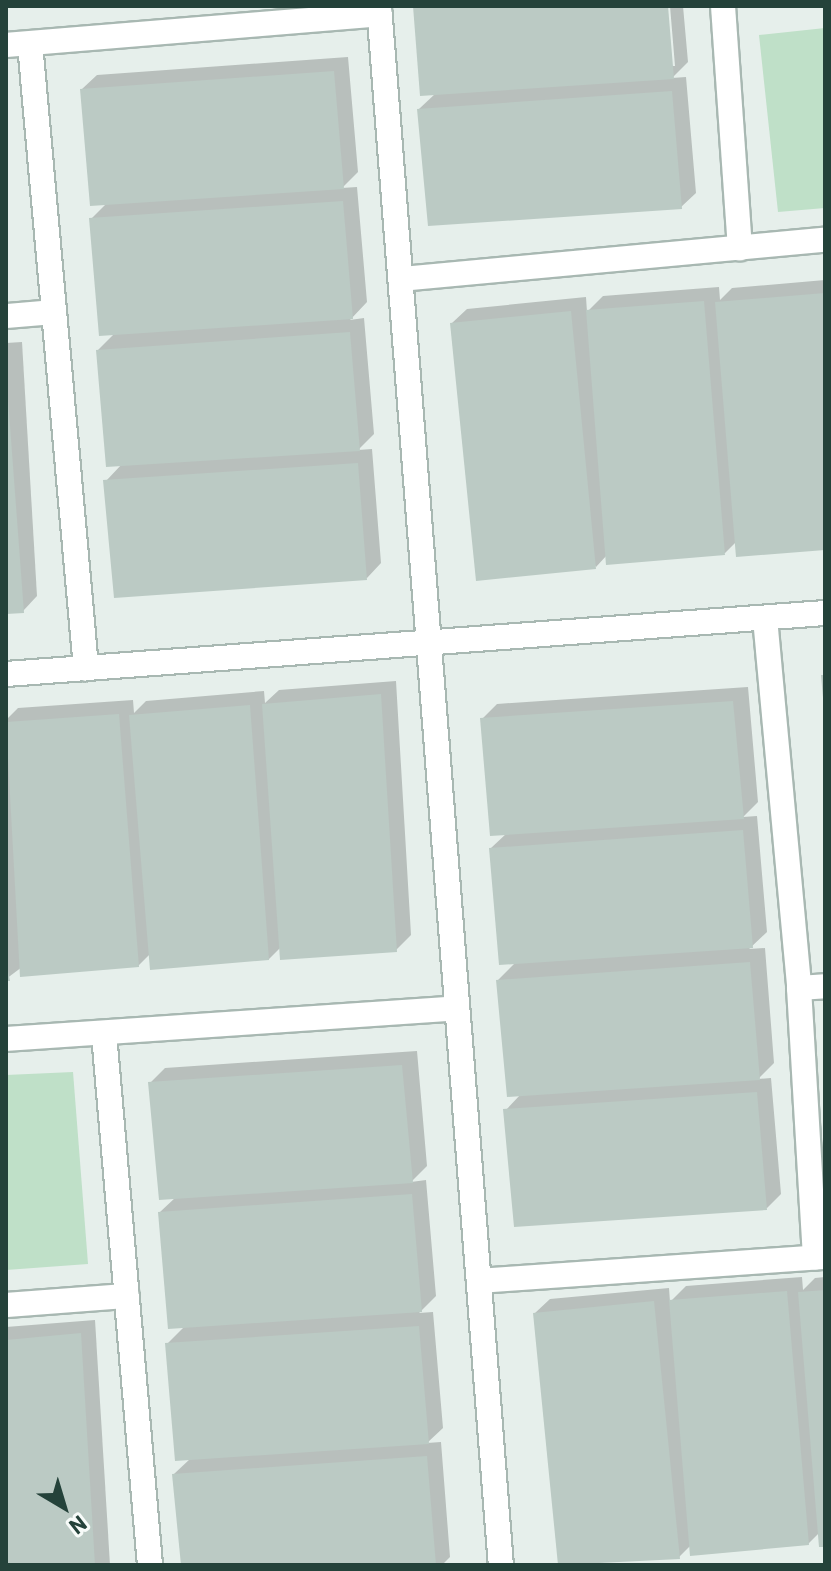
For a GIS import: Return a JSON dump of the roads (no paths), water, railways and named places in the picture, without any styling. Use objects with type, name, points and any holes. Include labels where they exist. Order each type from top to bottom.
[{"type":"street","points":[[723,6],[740,248]]},
{"type":"street","points":[[86,668],[54,312],[18,44],[380,10],[501,1565]]},
{"type":"street","points":[[401,279],[825,240]]},
{"type":"street","points":[[6,316],[54,312]]},
{"type":"street","points":[[6,674],[825,613]]},
{"type":"street","points":[[479,1281],[820,1257],[765,618]]},
{"type":"street","points":[[799,988],[825,986]]},
{"type":"street","points":[[6,1039],[457,1008]]},
{"type":"street","points":[[104,1034],[150,1565]]},
{"type":"street","points":[[6,1305],[127,1296]]}]
